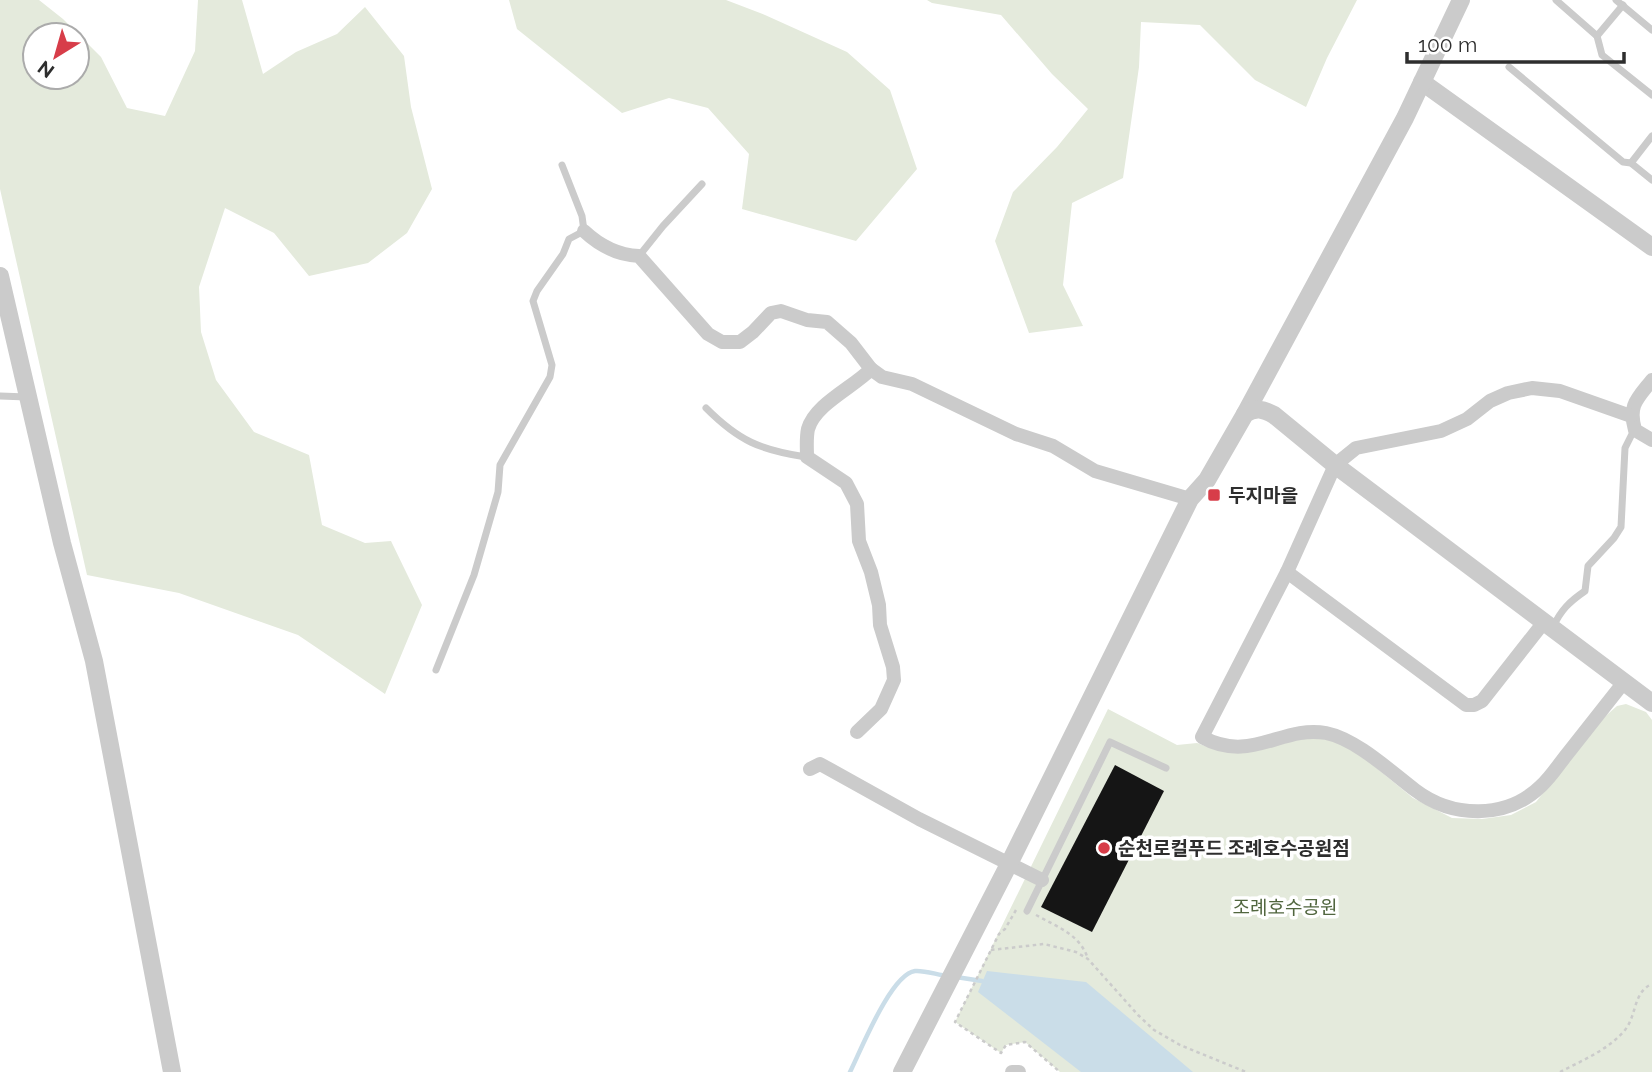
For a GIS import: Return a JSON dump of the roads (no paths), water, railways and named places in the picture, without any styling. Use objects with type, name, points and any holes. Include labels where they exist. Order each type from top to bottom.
[{"type":"street","points":[[902,1072],[1009,864],[1190,499],[1207,480],[1245,414],[1422,82],[1461,0]]},
{"type":"street","points":[[1422,82],[1652,247]]},
{"type":"street","points":[[584,231],[608,248],[626,256],[639,256],[708,334],[722,342],[740,341],[771,313],[781,311],[807,320],[827,322],[851,343],[871,369],[881,377],[912,384],[1016,434],[1053,446],[1095,471],[1190,499]]},
{"type":"street","points":[[0,276],[62,543],[94,661],[172,1072]]},
{"type":"street","points":[[857,732],[881,709],[894,680],[893,667],[880,625],[871,572],[859,541],[857,504],[846,483],[807,457],[808,427],[840,392],[871,369]]},
{"type":"street","points":[[1633,423],[1633,404],[1652,380]]},
{"type":"street","points":[[1624,682],[1542,786],[1508,806],[1489,811],[1469,811],[1444,806],[1419,793],[1365,751],[1326,733],[1308,731],[1267,744],[1240,747],[1222,746],[1202,737],[1287,572],[1335,465],[1356,447],[1441,432],[1467,419],[1490,401],[1508,393],[1532,388],[1560,391],[1633,423],[1652,440]]},
{"type":"street","points":[[1245,414],[1253,409],[1263,409],[1274,415],[1335,465],[1652,703]]},
{"type":"street","points":[[1287,572],[1466,705],[1475,705],[1482,701],[1548,624]]},
{"type":"street","points":[[810,769],[820,764],[919,819],[1042,880]]},
{"type":"street","points":[[1012,1072],[1018,1072]]},
{"type":"lane","points":[[1556,0],[1597,36],[1602,55],[1652,95]]},
{"type":"lane","points":[[1597,36],[1620,3],[1652,30]]},
{"type":"lane","points":[[1509,67],[1623,162],[1631,163],[1652,180]]},
{"type":"lane","points":[[1631,163],[1652,136]]},
{"type":"lane","points":[[436,670],[474,575],[498,492],[500,465],[550,377],[552,365],[533,302],[537,291],[563,254],[569,239],[584,231],[582,216],[562,165]]},
{"type":"lane","points":[[639,256],[702,184]]},
{"type":"lane","points":[[0,396],[27,397]]},
{"type":"lane","points":[[706,408],[739,438],[772,451],[807,457]]},
{"type":"lane","points":[[1548,624],[1568,603],[1585,591],[1588,566],[1621,527],[1625,448],[1633,423]]},
{"type":"lane","points":[[1027,911],[1110,742],[1166,768]]},
{"type":"water","points":[[987,971],[1086,982],[1193,1072],[1081,1072],[978,992]]},
{"type":"waterway","points":[[850,1072],[887,998],[906,975],[919,971],[948,976]]},
{"type":"waterway","points":[[956,977],[982,981]]},
{"type":"place","name":"두지마을","points":[[1214,495]]},
{"type":"place","name":"순천로컬푸드 조례호수공원점","points":[[1104,848]]},
{"type":"park label","name":"조례호수공원","points":[[1285,907]]}]
